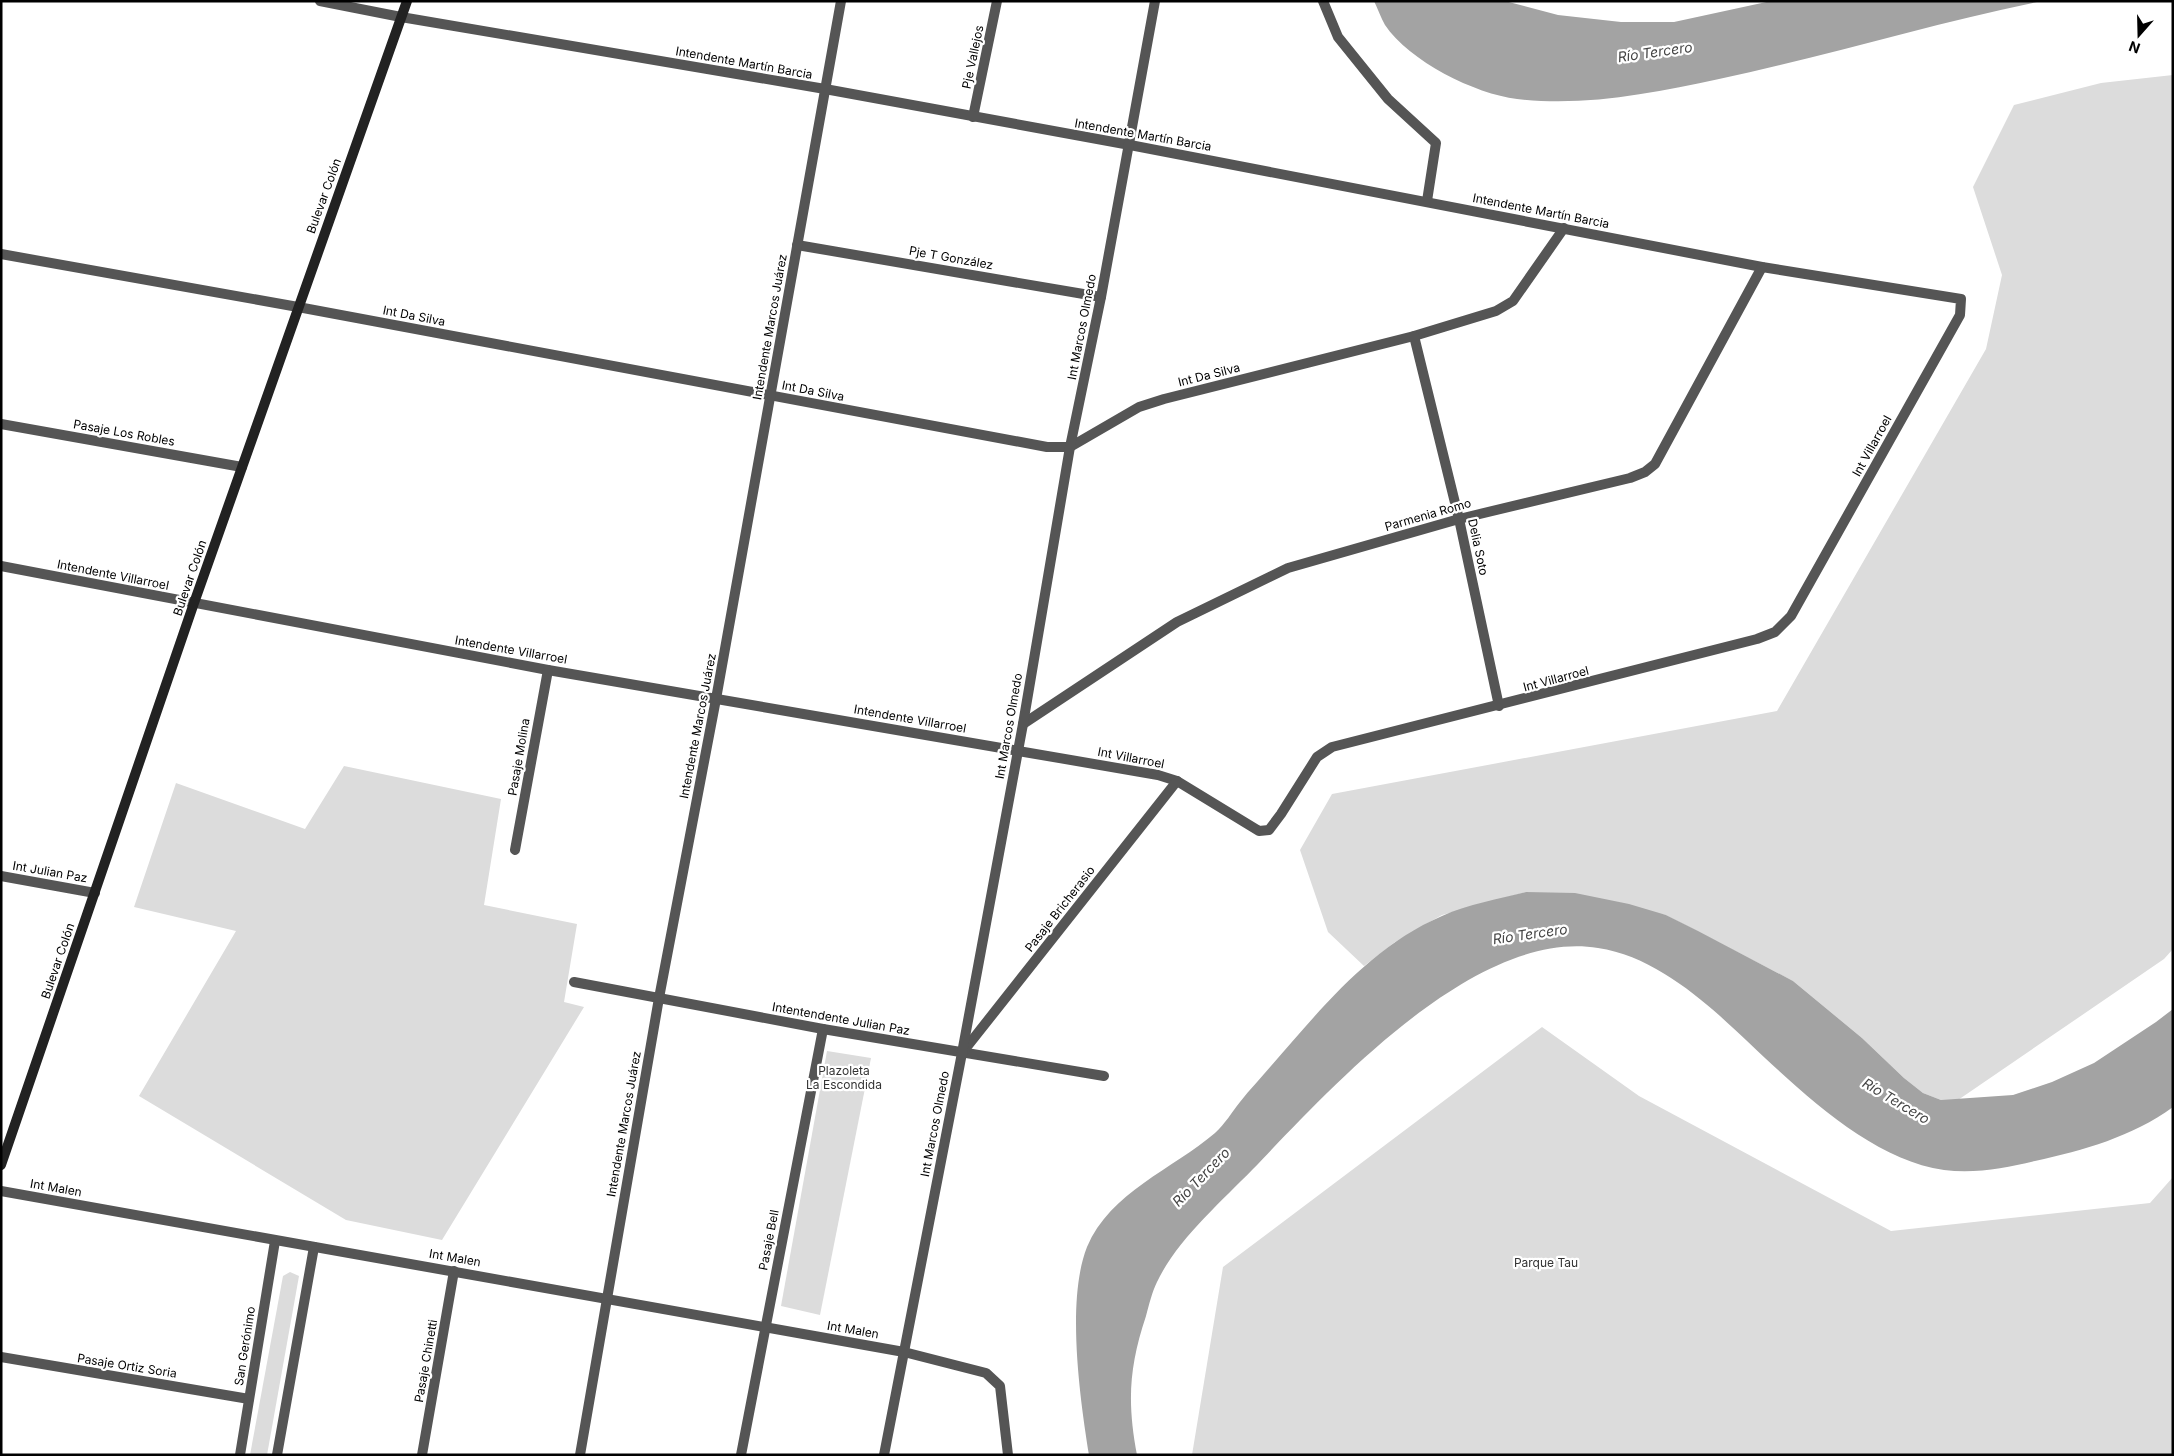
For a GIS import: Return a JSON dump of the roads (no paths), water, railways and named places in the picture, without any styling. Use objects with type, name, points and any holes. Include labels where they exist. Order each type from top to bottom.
[{"type":"main road","name":"Bulevar Colón","points":[[1,1165],[194,603],[407,1]]},
{"type":"street","name":"Intendente Martín Barcia","points":[[320,1],[401,17],[1130,145],[1762,267],[1960,299]]},
{"type":"street","name":"Intendente Marcos Juárez","points":[[580,1455],[659,998],[716,698],[841,1]]},
{"type":"street","name":"Pje Vallejos","points":[[973,118],[997,1]]},
{"type":"street","name":"Int Marcos Olmedo","points":[[884,1455],[962,1053],[1023,724],[1070,447],[1130,145],[1155,1]]},
{"type":"street","points":[[1323,1],[1338,37],[1388,99],[1436,143],[1427,201]]},
{"type":"street","name":"Int Da Silva","points":[[1,254],[770,395],[1046,448],[1070,447],[1139,407],[1414,336],[1496,311],[1513,301],[1564,228]]},
{"type":"street","name":"Pje T González","points":[[798,245],[1101,297]]},
{"type":"street","name":"Parmenia Romo","points":[[1023,724],[1177,622],[1288,568],[1459,519],[1630,478],[1645,472],[1654,464],[1762,267]]},
{"type":"street","name":"Int Villarroel","points":[[1018,750],[1158,775],[1177,781],[1259,831],[1269,830],[1317,757],[1332,747],[1499,706],[1757,639],[1775,632],[1791,616],[1960,314],[1960,299]]},
{"type":"street","name":"Delia Soto","points":[[1414,336],[1459,519],[1499,706]]},
{"type":"street","name":"Pasaje Los Robles","points":[[1,424],[242,467]]},
{"type":"street","name":"Intendente Villarroel","points":[[1,566],[548,670],[1018,750]]},
{"type":"street","name":"Pasaje Molina","points":[[515,850],[548,670]]},
{"type":"street","name":"Pasaje Bricherasio","points":[[962,1053],[1177,781]]},
{"type":"street","name":"Int Julian Paz","points":[[1,876],[95,893]]},
{"type":"street","name":"Intentendente Julian Paz","points":[[574,982],[823,1029],[1104,1076]]},
{"type":"street","name":"Pasaje Bell","points":[[741,1455],[823,1029]]},
{"type":"street","name":"Int Malen","points":[[1,1191],[275,1241],[454,1270],[904,1352],[986,1373],[1000,1386],[1008,1455]]},
{"type":"street","name":"San Gerónimo","points":[[240,1455],[275,1241]]},
{"type":"street","points":[[276,1455],[314,1247]]},
{"type":"street","name":"Pasaje Chinetti","points":[[422,1455],[454,1270]]},
{"type":"street","name":"Pasaje Ortiz Soria","points":[[1,1357],[249,1399]]},
{"type":"water","name":"Río Tercero","points":[[1374,1],[1505,1],[1558,15],[1621,22],[1674,22],[1771,1],[2042,1],[1961,19],[1719,79],[1644,94],[1593,100],[1542,101],[1500,96],[1444,74],[1410,51],[1396,38],[1385,25]]},
{"type":"water","name":"Río Tercero","points":[[1526,892],[1575,893],[1629,904],[1666,915],[1698,931],[1793,981],[1862,1038],[1904,1078],[1923,1093],[1941,1100],[2013,1095],[2052,1082],[2094,1063],[2173,1009],[2173,1107],[2141,1127],[2107,1141],[2071,1152],[2024,1164],[1990,1170],[1944,1170],[1913,1162],[1882,1149],[1852,1131],[1796,1086],[1707,1005],[1664,973],[1632,957],[1598,948],[1551,948],[1503,963],[1455,988],[1408,1021],[1364,1059],[1322,1098],[1187,1237],[1166,1266],[1155,1286],[1140,1334],[1131,1385],[1132,1418],[1137,1455],[1089,1455],[1079,1379],[1076,1321],[1077,1294],[1081,1269],[1087,1247],[1097,1228],[1127,1196],[1215,1133],[1309,1023],[1348,981],[1369,962],[1392,944],[1442,916],[1473,905]]},
{"type":"park label","name":"Plazoleta La Escondida","points":[[844,1078]]},
{"type":"park label","name":"Parque Tau","points":[[1546,1263]]}]
